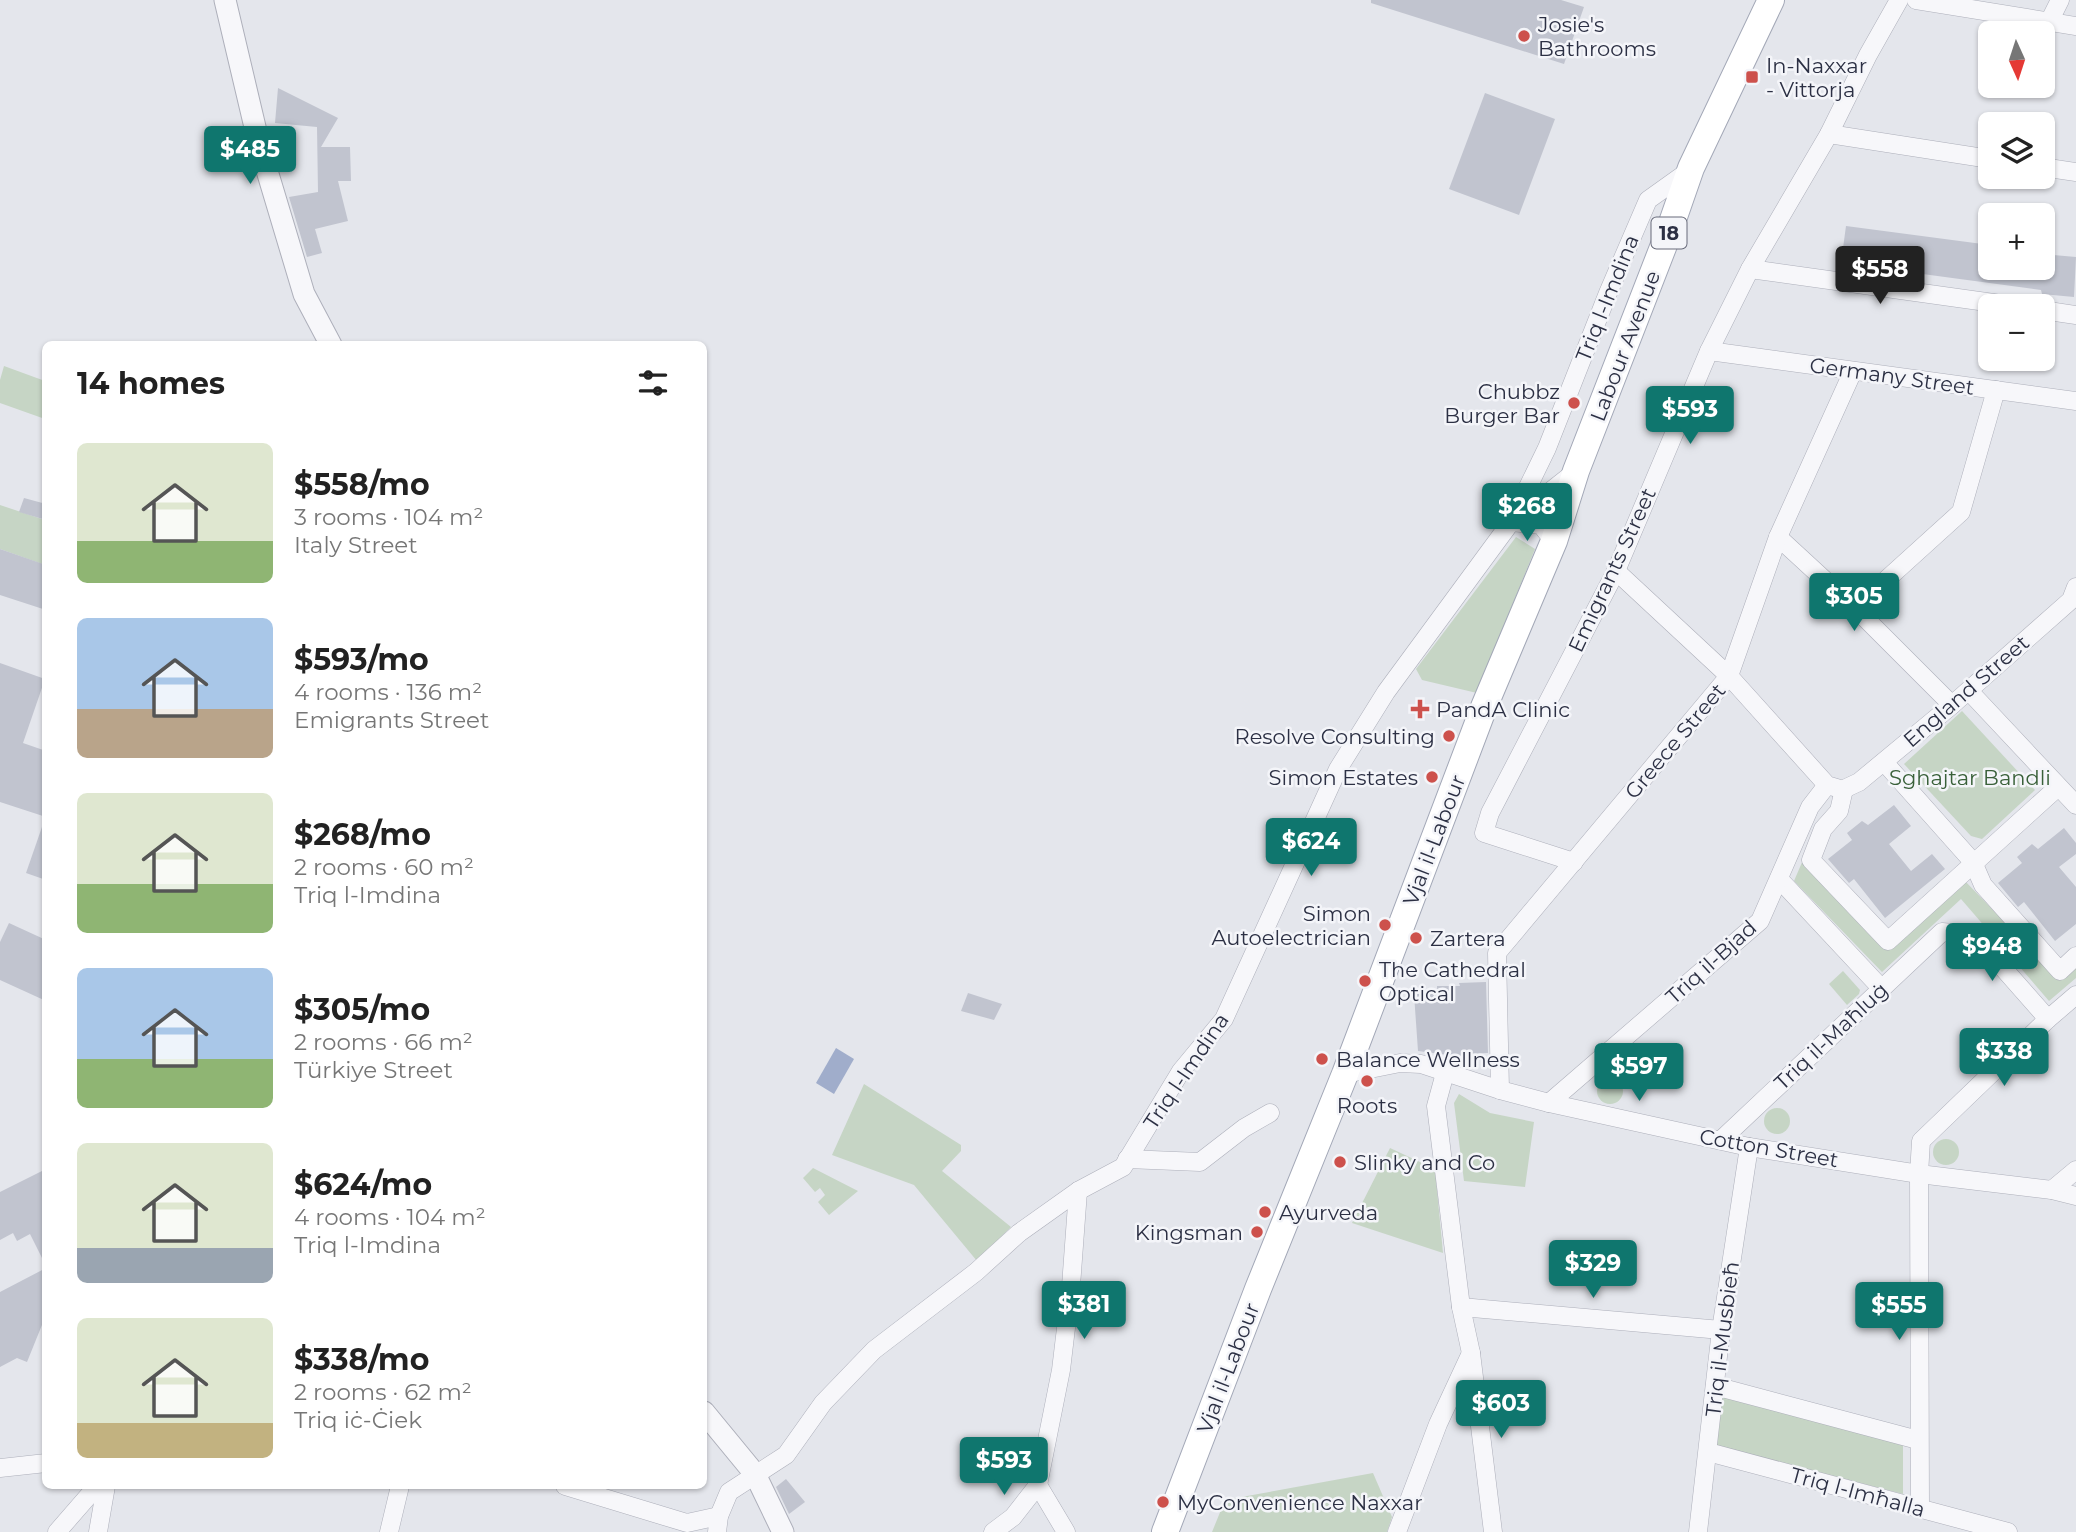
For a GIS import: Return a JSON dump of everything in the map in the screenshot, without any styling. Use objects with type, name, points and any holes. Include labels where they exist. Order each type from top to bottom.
[{"type":"main road","name":"Labour Avenue","points":[[1554,541],[1576,471],[1692,168],[1771,0]]},
{"type":"main road","name":"Vjal il-Labour","points":[[1166,1532],[1484,707],[1554,541]]},
{"type":"street","points":[[225,0],[259,144],[304,294],[329,341]]},
{"type":"street","name":"Emigrants Street","points":[[1574,862],[1484,833],[1490,813],[1616,571],[1709,351],[1749,269],[1829,134],[1899,0]]},
{"type":"street","points":[[1916,0],[2043,21]]},
{"type":"street","points":[[2050,21],[2060,0]]},
{"type":"street","points":[[2055,23],[2076,26]]},
{"type":"street","points":[[1829,134],[1978,157]]},
{"type":"street","name":"Triq l-Imdina","points":[[718,1524],[729,1492],[786,1455],[823,1403],[874,1350],[976,1272],[1019,1233],[1077,1191],[1123,1167],[1181,1071],[1224,1019],[1338,769],[1386,692],[1511,522],[1547,448],[1648,200],[1692,168]]},
{"type":"street","points":[[2055,169],[2076,172]]},
{"type":"street","points":[[1749,269],[1978,301]]},
{"type":"street","points":[[2055,312],[2076,315]]},
{"type":"street","name":"Germany Street","points":[[1709,351],[2076,401]]},
{"type":"street","name":"Greece Street","points":[[1500,1090],[1497,953],[1729,676],[1778,537],[1853,371]]},
{"type":"street","points":[[1855,608],[1961,512],[1996,390]]},
{"type":"street","name":"Triq l-Imdina","points":[[1511,522],[1576,471]]},
{"type":"street","points":[[1511,522],[1541,525],[1554,541]]},
{"type":"street","points":[[1778,537],[1855,608],[1952,705]]},
{"type":"street","points":[[1616,571],[1729,676],[1835,787],[1839,811],[1823,829],[1811,860],[1888,941],[2058,787]]},
{"type":"street","name":"England Street","points":[[1835,787],[1859,782],[1969,691],[2074,597]]},
{"type":"street","points":[[1969,691],[2076,805]]},
{"type":"street","points":[[1884,762],[1973,862],[1983,885],[2060,971],[2076,956]]},
{"type":"street","name":"Triq il-Bjad","points":[[1549,1103],[1760,921],[1810,807],[1835,787]]},
{"type":"street","points":[[1779,879],[1881,988]]},
{"type":"street","name":"Triq il-Maħluġ","points":[[1721,1140],[1942,932],[1974,934],[2048,1019]]},
{"type":"street","points":[[1920,1509],[1918,1440],[1921,1141],[2076,995]]},
{"type":"street","name":"Cotton Street","points":[[1345,1073],[1400,1063],[1421,1064],[1549,1103],[1749,1147],[2076,1196]]},
{"type":"street","points":[[1445,1073],[1436,1107],[1493,1532]]},
{"type":"street","points":[[1128,1159],[1199,1162],[1244,1128],[1270,1113]]},
{"type":"street","name":"Triq il-Musbieħ","points":[[1698,1532],[1721,1330],[1749,1147]]},
{"type":"street","points":[[2052,1191],[2076,1170]]},
{"type":"street","points":[[993,1532],[1013,1517],[1038,1485],[1061,1370],[1071,1286],[1077,1191]]},
{"type":"street","points":[[1461,1307],[1721,1330]]},
{"type":"street","points":[[1397,1532],[1438,1424],[1471,1353]]},
{"type":"street","points":[[1715,1386],[1918,1440]]},
{"type":"street","points":[[707,1416],[755,1474],[783,1532]]},
{"type":"street","name":"Triq l-Imħalla","points":[[1708,1452],[2008,1532]]},
{"type":"street","points":[[0,1468],[42,1463]]},
{"type":"street","points":[[1038,1485],[1066,1532]]},
{"type":"street","points":[[58,1532],[94,1489]]},
{"type":"street","points":[[98,1532],[105,1489]]},
{"type":"street","points":[[389,1532],[399,1489]]},
{"type":"street","points":[[575,1489],[687,1523],[718,1524]]},
{"type":"green space","points":[[4,366],[42,380],[42,418],[0,403],[0,380]]},
{"type":"green space","points":[[0,505],[42,519],[42,564],[0,549]]},
{"type":"green space","points":[[1516,537],[1535,549],[1477,693],[1422,680],[1416,669]]},
{"type":"green space","name":"Sghajtar Bandli","points":[[1962,711],[2035,790],[1982,839],[1971,836],[1904,764]]},
{"type":"green space","points":[[1803,860],[1885,949],[1964,880],[2059,978],[2076,963],[2076,978],[2049,1001],[1961,899],[1882,972],[1794,881]]},
{"type":"green space","points":[[1843,971],[1860,990],[1847,1005],[1829,984]]},
{"type":"green space","points":[[1610,1078],[1619,1082],[1623,1091],[1619,1100],[1610,1104],[1601,1100],[1597,1091],[1601,1082]]},
{"type":"green space","points":[[864,1084],[961,1145],[961,1151],[942,1171],[1011,1227],[977,1261],[914,1185],[832,1155]]},
{"type":"green space","points":[[1459,1094],[1490,1113],[1534,1122],[1525,1187],[1464,1181],[1454,1103]]},
{"type":"green space","points":[[1777,1108],[1786,1112],[1790,1121],[1786,1130],[1777,1134],[1768,1130],[1764,1121],[1768,1112]]},
{"type":"green space","points":[[1946,1139],[1955,1143],[1959,1152],[1955,1161],[1946,1165],[1937,1161],[1933,1152],[1937,1143]]},
{"type":"green space","points":[[1390,1148],[1435,1169],[1443,1253],[1352,1223]]},
{"type":"green space","points":[[813,1168],[858,1191],[829,1215],[818,1202],[825,1195],[820,1188],[815,1192],[803,1178]]},
{"type":"green space","points":[[1719,1396],[1903,1445],[1903,1494],[1715,1446]]},
{"type":"green space","points":[[1373,1473],[1392,1517],[1387,1532],[1212,1532],[1225,1500]]},
{"type":"water","points":[[836,1048],[854,1059],[834,1094],[816,1083]]},
{"type":"building","name":"Josie's Bathrooms","points":[[1371,0],[1561,0],[1584,7],[1564,64],[1371,3]]},
{"type":"building","points":[[278,88],[338,118],[321,147],[350,147],[351,181],[338,181],[348,221],[315,229],[322,253],[307,257],[289,197],[318,192],[317,127],[275,123]]},
{"type":"building","points":[[1485,93],[1555,119],[1519,215],[1449,189]]},
{"type":"building","points":[[1846,226],[1978,243],[1978,280],[2055,280],[2055,255],[2076,257],[2074,297],[2042,294],[2041,290],[1841,263]]},
{"type":"building","points":[[24,498],[42,503],[42,519],[19,512]]},
{"type":"building","points":[[0,549],[42,564],[42,609],[0,595]]},
{"type":"building","points":[[0,663],[42,678],[42,688],[23,743],[42,750],[42,816],[0,802]]},
{"type":"building","points":[[1894,805],[1911,826],[1889,844],[1911,871],[1932,854],[1945,869],[1885,918],[1854,879],[1849,883],[1828,859],[1852,840],[1847,833],[1862,821],[1868,825]]},
{"type":"building","points":[[42,827],[42,879],[26,873]]},
{"type":"building","points":[[2064,828],[2076,843],[2076,854],[2059,867],[2076,887],[2076,924],[2055,941],[2024,902],[2018,907],[1998,883],[2022,863],[2017,857],[2032,844],[2038,849]]},
{"type":"building","points":[[9,923],[42,938],[42,999],[0,980],[0,942]]},
{"type":"building","points":[[1486,982],[1488,1053],[1463,1054],[1463,1057],[1418,1051],[1414,994],[1437,994],[1437,986]]},
{"type":"building","points":[[968,993],[1002,1004],[994,1020],[961,1011]]},
{"type":"building","points":[[42,1171],[42,1258],[30,1234],[17,1241],[13,1233],[0,1240],[0,1192]]},
{"type":"building","points":[[42,1270],[42,1325],[27,1362],[17,1358],[0,1367],[0,1292]]},
{"type":"building","points":[[786,1479],[805,1502],[789,1514],[776,1487]]},
{"type":"place","name":"Josie's Bathrooms","points":[[1524,36]]},
{"type":"place","name":"In-Naxxar - Vittorja","points":[[1752,77]]},
{"type":"place","name":"Chubbz Burger Bar","points":[[1574,403]]},
{"type":"place","name":"PandA Clinic","points":[[1420,709]]},
{"type":"place","name":"Resolve Consulting","points":[[1449,736]]},
{"type":"place","name":"Simon Estates","points":[[1432,777]]},
{"type":"place","name":"Simon Autoelectrician","points":[[1385,925]]},
{"type":"place","name":"Zartera","points":[[1416,938]]},
{"type":"place","name":"The Cathedral Optical","points":[[1365,981]]},
{"type":"place","name":"Balance Wellness","points":[[1322,1059]]},
{"type":"place","name":"Roots","points":[[1367,1081]]},
{"type":"place","name":"Slinky and Co","points":[[1340,1162]]},
{"type":"place","name":"Ayurveda","points":[[1265,1212]]},
{"type":"place","name":"Kingsman","points":[[1257,1232]]},
{"type":"place","name":"MyConvenience Naxxar","points":[[1163,1502]]}]
